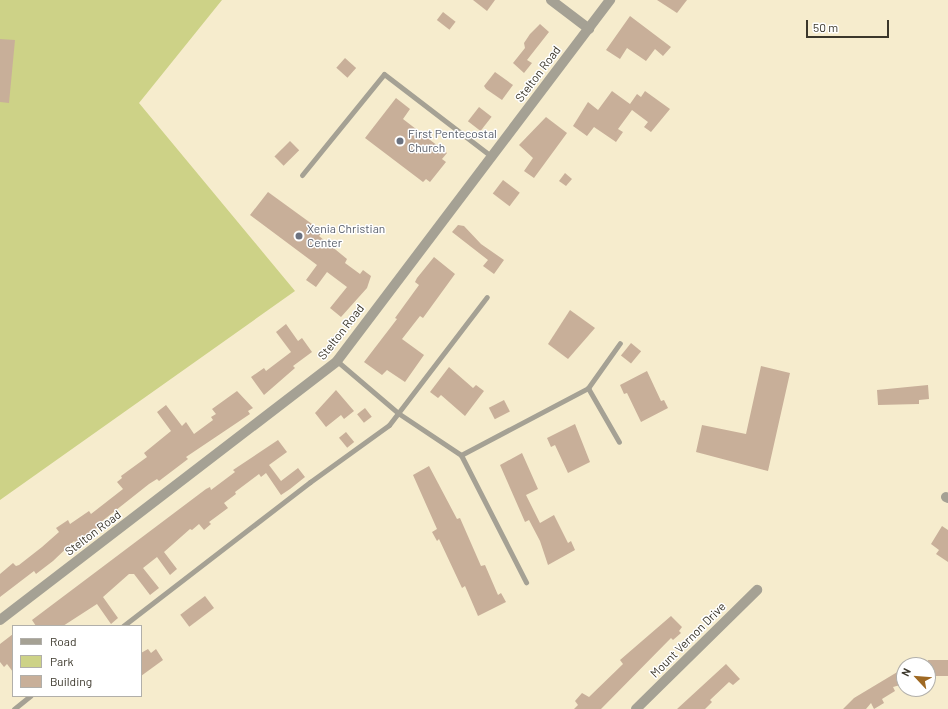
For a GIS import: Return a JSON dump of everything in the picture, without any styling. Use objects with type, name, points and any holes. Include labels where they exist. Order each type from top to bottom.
[{"type":"street","points":[[551,0],[589,29]]},
{"type":"street","name":"Stelton Road","points":[[0,620],[337,361],[610,0]]},
{"type":"street","name":"Mount Vernon Drive","points":[[636,709],[757,590]]},
{"type":"lane","points":[[302,175],[384,74],[492,157]]},
{"type":"lane","points":[[124,625],[310,482],[378,434],[398,413],[487,297]]},
{"type":"lane","points":[[460,455],[588,388],[620,343]]},
{"type":"lane","points":[[337,361],[398,413],[460,455],[526,582]]},
{"type":"lane","points":[[588,388],[619,442]]},
{"type":"lane","points":[[14,709],[29,697]]},
{"type":"green space","points":[[0,0],[222,0],[139,103],[295,291],[0,500]]},
{"type":"building","points":[[473,0],[495,0],[487,11]]},
{"type":"building","points":[[657,0],[687,0],[677,13]]},
{"type":"building","points":[[443,12],[456,22],[449,30],[437,20]]},
{"type":"building","points":[[630,16],[671,47],[663,56],[655,49],[646,61],[627,48],[620,59],[606,50]]},
{"type":"building","points":[[540,24],[549,32],[527,60],[532,63],[524,73],[513,63],[525,48],[524,43],[530,34]]},
{"type":"building","points":[[0,39],[15,40],[9,103],[0,102]]},
{"type":"building","points":[[345,58],[356,68],[347,78],[336,68]]},
{"type":"building","points":[[495,72],[513,85],[502,100],[484,86]]},
{"type":"building","points":[[612,91],[630,104],[637,94],[641,97],[645,91],[670,109],[651,132],[644,127],[648,122],[632,110],[618,129],[623,132],[616,142],[594,127],[587,136],[573,126],[588,102],[598,110]]},
{"type":"building","name":"First Pentecostal Church","points":[[396,98],[410,109],[403,119],[447,153],[442,159],[446,162],[430,182],[426,179],[423,182],[365,138]]},
{"type":"building","points":[[479,107],[492,117],[481,131],[468,121]]},
{"type":"building","points":[[546,117],[567,133],[534,178],[524,171],[533,158],[519,145]]},
{"type":"building","points":[[290,141],[299,150],[284,166],[274,157]]},
{"type":"building","points":[[565,173],[572,179],[566,186],[559,181]]},
{"type":"building","points":[[503,180],[520,193],[510,206],[493,194]]},
{"type":"building","name":"Xenia Christian Center","points":[[268,192],[323,232],[319,236],[347,259],[345,263],[360,274],[363,270],[371,276],[367,288],[341,317],[330,308],[347,287],[327,272],[316,287],[306,280],[317,265],[250,215]]},
{"type":"building","points":[[458,225],[464,226],[481,244],[504,260],[494,274],[483,266],[488,260],[452,232]]},
{"type":"building","points":[[434,257],[455,274],[423,318],[420,316],[402,339],[424,355],[405,382],[387,370],[382,375],[364,362],[397,319],[395,318],[419,285],[415,282],[417,278]]},
{"type":"building","points":[[570,310],[595,328],[568,359],[548,344]]},
{"type":"building","points":[[286,324],[298,341],[302,338],[312,352],[293,366],[295,368],[264,395],[251,377],[264,368],[266,371],[291,352],[276,332]]},
{"type":"building","points":[[631,343],[641,351],[631,364],[621,355]]},
{"type":"building","points":[[761,366],[790,373],[768,471],[696,452],[702,425],[746,434]]},
{"type":"building","points":[[449,367],[473,388],[476,385],[484,391],[465,416],[441,395],[438,398],[430,392]]},
{"type":"building","points":[[647,371],[661,401],[664,400],[668,408],[641,422],[627,393],[624,394],[620,385]]},
{"type":"building","points":[[928,385],[929,399],[919,400],[919,404],[878,405],[877,390]]},
{"type":"building","points":[[336,390],[354,411],[344,419],[341,415],[326,427],[315,413]]},
{"type":"building","points":[[237,391],[253,408],[248,411],[250,414],[186,457],[188,459],[159,481],[157,479],[149,484],[101,522],[102,524],[76,543],[74,541],[53,561],[36,574],[34,571],[0,597],[0,574],[13,563],[16,566],[19,565],[42,547],[59,532],[56,528],[68,520],[70,524],[89,511],[91,514],[123,489],[117,482],[122,478],[121,476],[147,457],[144,453],[171,431],[157,412],[166,405],[182,426],[186,422],[194,434],[213,420],[211,417],[216,414],[212,409]]},
{"type":"building","points":[[504,400],[510,412],[495,419],[489,408]]},
{"type":"building","points":[[365,408],[372,417],[364,423],[357,414]]},
{"type":"building","points":[[575,424],[590,462],[568,473],[555,445],[551,447],[547,438]]},
{"type":"building","points":[[346,432],[354,442],[347,448],[339,438]]},
{"type":"building","points":[[278,440],[287,452],[269,465],[281,481],[298,468],[305,477],[281,495],[266,473],[261,477],[259,474],[235,492],[236,494],[224,503],[228,508],[209,522],[211,524],[204,530],[199,524],[192,530],[190,529],[164,552],[177,569],[170,575],[157,557],[143,568],[159,588],[150,595],[134,574],[129,574],[103,597],[118,618],[111,624],[97,604],[65,625],[35,625],[32,620],[206,489],[210,487],[211,490],[235,472],[233,470]]},
{"type":"building","points":[[522,453],[538,489],[526,495],[540,523],[554,515],[568,543],[571,541],[575,550],[548,565],[540,541],[529,520],[525,522],[500,465]]},
{"type":"building","points":[[429,466],[457,519],[460,518],[481,566],[485,565],[498,595],[501,593],[506,602],[478,616],[465,586],[462,588],[439,539],[437,541],[432,532],[437,529],[413,475]]},
{"type":"building","points":[[942,526],[948,530],[948,562],[936,554],[939,550],[931,544]]},
{"type":"building","points":[[205,596],[214,608],[189,627],[180,615]]},
{"type":"building","points":[[671,616],[682,627],[679,631],[681,633],[673,640],[671,638],[601,709],[574,709],[578,705],[575,701],[582,693],[589,697],[623,664],[620,660]]},
{"type":"building","points":[[12,635],[12,671],[7,664],[4,667],[0,662],[0,644]]},
{"type":"building","points":[[148,649],[151,653],[156,649],[163,660],[142,675],[142,652]]},
{"type":"building","points":[[936,660],[948,660],[948,676],[936,676]]},
{"type":"building","points":[[726,664],[740,679],[733,685],[729,682],[710,700],[712,702],[705,709],[677,709]]},
{"type":"building","points":[[896,673],[896,686],[893,687],[895,691],[882,699],[884,703],[874,709],[871,703],[866,709],[843,709],[854,698]]},
{"type":"place","name":"First Pentecostal Church","points":[[400,141]]},
{"type":"place","name":"Xenia Christian Center","points":[[299,236]]}]
